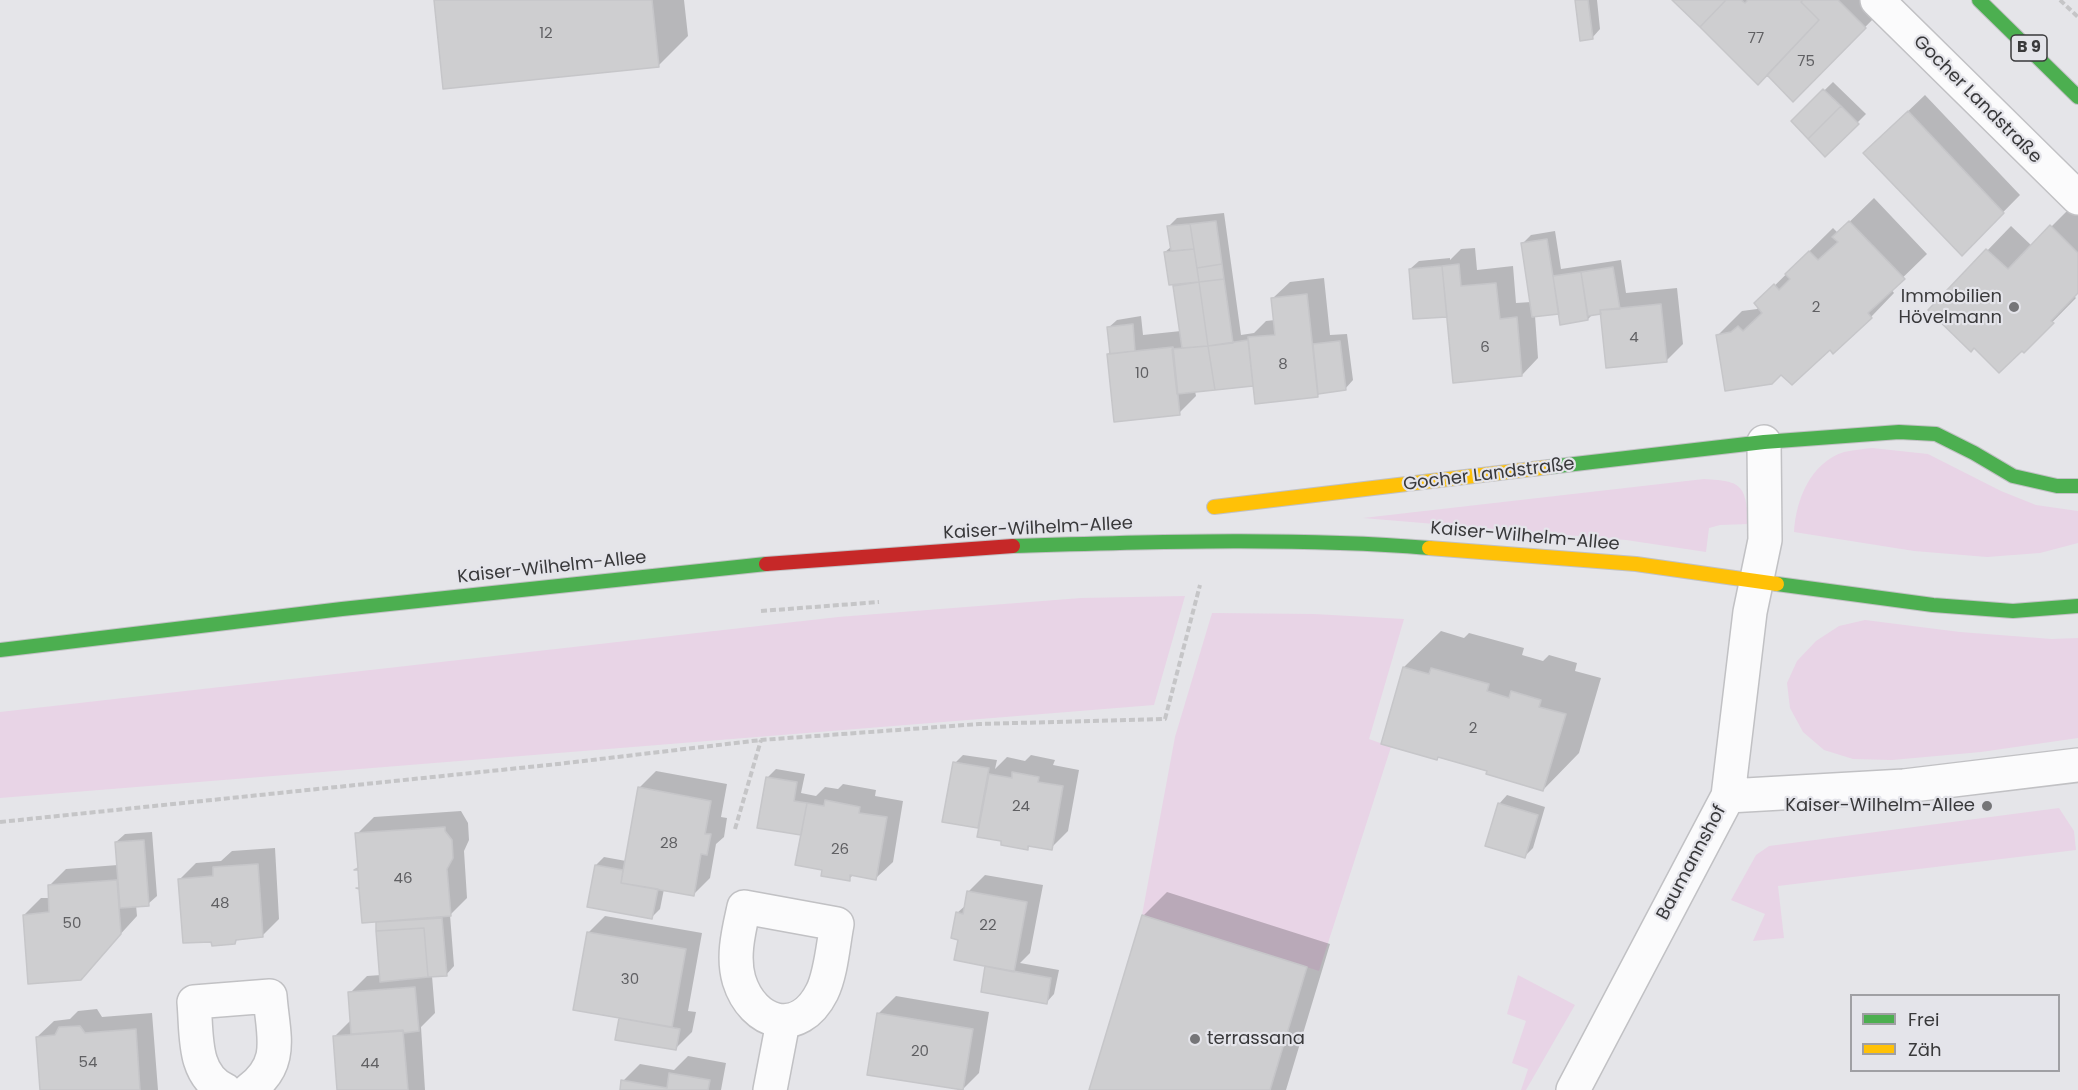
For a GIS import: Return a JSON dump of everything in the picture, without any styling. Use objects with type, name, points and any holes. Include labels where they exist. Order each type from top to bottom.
[{"type":"street","name":"Gocher Landstraße","points":[[1877,0],[2078,198]]},
{"type":"street","name":"B 9","points":[[1979,0],[2078,97]]},
{"type":"street","name":"Gocher Landstraße","points":[[1214,507],[1764,442],[1899,432],[1936,434],[2013,476],[2057,486],[2078,486]]},
{"type":"street","points":[[1756,581],[1765,540],[1764,442]]},
{"type":"street","name":"Kaiser-Wilhelm-Allee","points":[[0,650],[342,609],[784,562],[1011,546],[1221,540],[1384,544],[1636,564],[1933,605],[2013,611],[2078,606]]},
{"type":"street","name":"Baumannshof","points":[[1572,1090],[1728,796],[1750,612],[1756,581]]},
{"type":"street","points":[[1728,796],[1904,786],[2078,765]]},
{"type":"street","points":[[225,1090],[214,1085],[199,1062],[194,1002],[270,996],[274,1056],[263,1080],[249,1090]]},
{"type":"street","points":[[770,1090],[783,1022]]},
{"type":"path","points":[[2060,0],[2078,17]]},
{"type":"path","points":[[0,822],[558,764],[761,740],[979,724],[1165,719],[1200,585],[1189,585]]},
{"type":"path","points":[[755,612],[884,602]]},
{"type":"path","points":[[735,829],[761,740]]},
{"type":"shaded area","points":[[1872,448],[1928,454],[2001,491],[2036,505],[2078,511],[2078,543],[2040,553],[1987,557],[1914,551],[1794,532],[1798,508],[1807,484],[1822,465],[1832,457],[1844,452]]},
{"type":"shaded area","points":[[1704,479],[1735,484],[1740,488],[1746,501],[1749,524],[1720,525],[1709,528],[1706,552],[1626,540],[1363,518]]},
{"type":"shaded area","points":[[1185,596],[1154,705],[0,798],[0,712],[838,617],[1081,598]]},
{"type":"shaded area","points":[[1212,613],[1314,614],[1404,619],[1369,739],[1391,747],[1319,971],[1142,915],[1175,737]]},
{"type":"shaded area","points":[[1865,620],[1960,632],[2052,639],[2078,638],[2078,738],[1981,752],[1892,760],[1853,759],[1824,750],[1803,732],[1790,708],[1787,683],[1797,661],[1816,641],[1839,626]]},
{"type":"shaded area","points":[[2059,808],[2074,831],[2076,850],[1778,886],[1784,938],[1753,941],[1765,914],[1731,900],[1756,855],[1769,846]]},
{"type":"shaded area","points":[[1518,975],[1575,1005],[1526,1090],[1521,1090],[1528,1069],[1512,1063],[1526,1021],[1507,1014]]},
{"type":"building","points":[[434,0],[652,0],[659,67],[443,89]]},
{"type":"building","points":[[1575,0],[1588,0],[1593,39],[1580,41]]},
{"type":"building","points":[[1672,0],[1726,0],[1700,27]]},
{"type":"building","points":[[1726,0],[1741,0],[1745,3],[1748,0],[1803,0],[1801,2],[1819,20],[1758,85],[1700,27]]},
{"type":"building","points":[[1803,0],[1838,0],[1866,28],[1793,102],[1767,75],[1819,20],[1801,2]]},
{"type":"building","points":[[1823,89],[1841,106],[1808,139],[1791,121]]},
{"type":"building","points":[[1841,106],[1859,124],[1825,157],[1808,139]]},
{"type":"building","points":[[1908,111],[2004,213],[1962,256],[1863,153]]},
{"type":"building","points":[[1216,221],[1222,264],[1197,268],[1190,224]]},
{"type":"building","points":[[1849,221],[1905,279],[1868,313],[1872,318],[1833,354],[1830,350],[1792,385],[1781,375],[1772,384],[1725,391],[1716,335],[1731,332],[1738,326],[1743,331],[1762,313],[1754,303],[1774,284],[1779,290],[1790,279],[1785,274],[1809,251],[1818,260],[1838,242],[1832,237]]},
{"type":"building","points":[[1190,224],[1194,249],[1171,251],[1167,226]]},
{"type":"building","points":[[2050,225],[2078,253],[2078,293],[2051,321],[2054,323],[2024,353],[2022,351],[1999,373],[1974,348],[1971,352],[1928,310],[1986,249],[2008,269]]},
{"type":"building","points":[[1547,239],[1559,314],[1532,317],[1521,243]]},
{"type":"building","points":[[1194,249],[1199,282],[1169,285],[1164,252]]},
{"type":"building","points":[[1222,264],[1224,279],[1199,282],[1197,268]]},
{"type":"building","points":[[1459,264],[1461,286],[1496,283],[1500,319],[1517,317],[1522,376],[1453,383],[1442,266]]},
{"type":"building","points":[[1442,266],[1447,317],[1413,319],[1409,269]]},
{"type":"building","points":[[1613,267],[1620,309],[1600,310],[1601,314],[1588,316],[1581,272]]},
{"type":"building","points":[[1581,272],[1588,320],[1560,325],[1553,276]]},
{"type":"building","points":[[1224,279],[1233,343],[1208,346],[1199,282]]},
{"type":"building","points":[[1199,282],[1208,346],[1182,348],[1173,286]]},
{"type":"building","points":[[1307,294],[1318,397],[1255,404],[1248,337],[1275,335],[1271,298]]},
{"type":"building","points":[[1661,304],[1667,362],[1606,368],[1600,310]]},
{"type":"building","points":[[1133,324],[1135,351],[1110,354],[1107,327]]},
{"type":"building","points":[[1248,340],[1253,386],[1215,390],[1208,346]]},
{"type":"building","points":[[1340,341],[1346,390],[1318,394],[1313,344]]},
{"type":"building","points":[[1208,346],[1215,390],[1177,394],[1172,349]]},
{"type":"building","points":[[1173,347],[1180,415],[1114,422],[1107,354]]},
{"type":"building","points":[[1403,667],[1429,674],[1431,668],[1489,684],[1487,691],[1509,698],[1511,691],[1541,700],[1539,707],[1566,714],[1543,791],[1486,774],[1487,771],[1381,744]]},
{"type":"building","points":[[953,762],[989,768],[978,828],[942,822]]},
{"type":"building","points":[[1012,772],[1039,777],[1038,782],[1063,786],[1052,850],[1028,846],[1028,850],[1001,845],[1001,841],[977,837],[989,774],[1012,778]]},
{"type":"building","points":[[766,777],[797,782],[794,801],[807,803],[801,835],[757,828]]},
{"type":"building","points":[[638,787],[711,801],[705,834],[711,834],[707,855],[701,854],[694,896],[621,883]]},
{"type":"building","points":[[825,800],[860,807],[859,813],[887,817],[876,880],[850,875],[850,881],[821,876],[822,870],[795,865],[807,803],[824,806]]},
{"type":"building","points":[[1498,803],[1538,815],[1525,858],[1485,846]]},
{"type":"building","points":[[445,827],[445,831],[452,840],[453,858],[447,869],[451,916],[362,923],[359,889],[356,888],[359,888],[358,870],[354,870],[358,868],[355,833]]},
{"type":"building","points":[[144,840],[149,906],[120,908],[115,842]]},
{"type":"building","points":[[258,864],[263,937],[236,940],[235,944],[212,946],[211,942],[183,943],[178,879],[213,876],[213,867]]},
{"type":"building","points":[[595,865],[623,870],[621,883],[658,889],[652,919],[587,907]]},
{"type":"building","points":[[117,880],[121,934],[81,980],[28,984],[23,915],[49,912],[48,885]]},
{"type":"building","points":[[967,891],[1027,902],[1014,972],[954,960],[958,940],[951,938],[956,912],[963,914]]},
{"type":"building","name":"terrassana","points":[[1142,915],[1307,967],[1270,1090],[1089,1090]]},
{"type":"building","points":[[442,918],[447,976],[428,977],[424,928],[376,931],[376,922]]},
{"type":"building","points":[[424,928],[428,977],[380,982],[376,931]]},
{"type":"building","points":[[587,932],[686,949],[672,1027],[573,1010]]},
{"type":"building","points":[[985,966],[1051,978],[1047,1004],[981,992]]},
{"type":"building","points":[[415,987],[419,1031],[351,1034],[348,992]]},
{"type":"building","points":[[877,1013],[973,1029],[963,1090],[867,1075]]},
{"type":"building","points":[[619,1018],[680,1029],[676,1050],[615,1040]]},
{"type":"building","points":[[80,1026],[85,1033],[136,1029],[140,1090],[40,1090],[36,1037],[55,1035],[59,1027]]},
{"type":"building","points":[[403,1031],[408,1090],[337,1090],[333,1036]]},
{"type":"building","points":[[669,1073],[710,1080],[708,1090],[620,1090],[621,1080],[667,1088]]},
{"type":"traffic: fast","points":[[1979,0],[2078,97]]},
{"type":"traffic: fast","points":[[1549,467],[1764,442],[1899,432],[1936,434],[2013,476],[2057,486],[2078,486]]},
{"type":"traffic: fast","points":[[1013,546],[1273,541],[1429,548]]},
{"type":"traffic: fast","points":[[0,650],[342,609],[766,564]]},
{"type":"traffic: fast","points":[[1777,584],[1933,605],[2013,611],[2078,606]]},
{"type":"traffic: slow","points":[[1214,507],[1549,467]]},
{"type":"traffic: slow","points":[[1429,548],[1636,564],[1777,584]]},
{"type":"traffic: jam","points":[[766,564],[1013,546]]},
{"type":"place","name":"Immobilien Hövelmann","points":[[2014,307]]},
{"type":"place","name":"Kaiser-Wilhelm-Allee","points":[[1987,806]]},
{"type":"place","name":"terrassana","points":[[1195,1039]]}]
